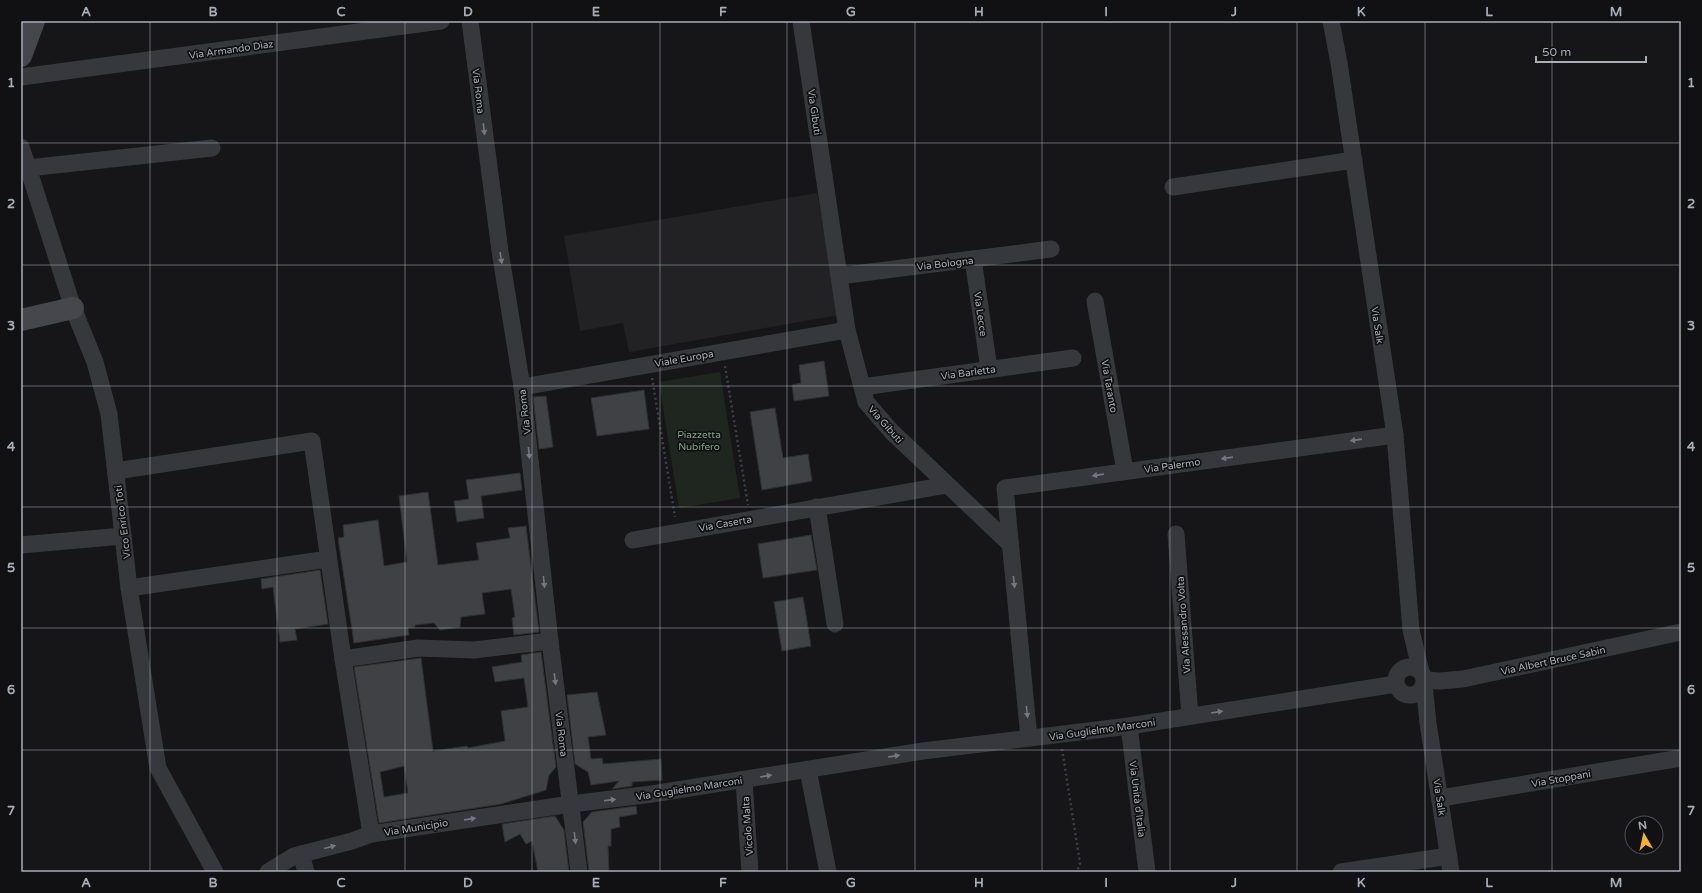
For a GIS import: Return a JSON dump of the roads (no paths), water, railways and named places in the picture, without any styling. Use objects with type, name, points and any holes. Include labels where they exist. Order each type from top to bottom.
[{"type":"street","points":[[21,56],[34,21]]},
{"type":"street","name":"Via Armando Dìaz","points":[[21,77],[441,21]]},
{"type":"street","name":"Via Roma","points":[[470,21],[500,251],[522,387],[550,641],[579,872]]},
{"type":"street","name":"Via Gibuti","points":[[801,21],[847,330],[866,402],[891,431],[1010,544]]},
{"type":"street","name":"Via Salk","points":[[1332,21],[1395,434],[1411,630],[1423,679],[1428,723],[1441,798],[1450,864]]},
{"type":"street","name":"Vico Enrico Toti","points":[[21,147],[24,167],[73,308],[95,362],[109,414],[130,588],[158,768],[215,872]]},
{"type":"street","points":[[24,167],[212,148]]},
{"type":"street","points":[[1173,187],[1354,160]]},
{"type":"street","name":"Via Bologna","points":[[839,276],[1051,249]]},
{"type":"street","name":"Via Lecce","points":[[973,259],[989,370]]},
{"type":"street","name":"Via Taranto","points":[[1095,301],[1125,472]]},
{"type":"street","points":[[21,320],[73,308]]},
{"type":"street","name":"Viale Europa","points":[[522,387],[847,330]]},
{"type":"street","name":"Via Barletta","points":[[862,387],[1073,358]]},
{"type":"street","name":"Via Palermo","points":[[1010,544],[1005,488],[1395,434]]},
{"type":"street","points":[[116,471],[312,441],[343,659],[371,834]]},
{"type":"street","name":"Via Caserta","points":[[633,540],[947,485]]},
{"type":"street","points":[[817,508],[835,624]]},
{"type":"street","name":"Via Alessandro Volta","points":[[1176,534],[1190,716]]},
{"type":"street","points":[[21,545],[124,536]]},
{"type":"street","points":[[1010,544],[1029,738]]},
{"type":"street","points":[[130,588],[328,559]]},
{"type":"street","name":"Via Salk","points":[[1399,682],[1411,630]]},
{"type":"street","name":"Via Albert Bruce Sabin","points":[[1423,679],[1440,681],[1463,679],[1681,632]]},
{"type":"street","points":[[343,659],[418,648],[474,650],[550,641]]},
{"type":"street","points":[[1409,666],[1414,667],[1423,679],[1419,692],[1410,695],[1399,682],[1409,666]]},
{"type":"street","points":[[1399,682],[1428,723]]},
{"type":"street","name":"Via Guglielmo Marconi","points":[[571,804],[652,794],[923,752],[1129,726],[1399,682]]},
{"type":"street","name":"Via Unità d'Italia","points":[[1129,726],[1147,872]]},
{"type":"street","name":"Via Stoppani","points":[[1441,798],[1681,758]]},
{"type":"street","points":[[808,770],[828,872]]},
{"type":"street","name":"Vicolo Malta","points":[[744,780],[750,872]]},
{"type":"street","name":"Via Municipio","points":[[268,872],[294,856],[352,841],[371,834],[571,804]]},
{"type":"street","points":[[301,854],[306,872]]},
{"type":"street","points":[[1340,872],[1450,864]]},
{"type":"park label","name":"Piazzetta Nubifero","points":[[699,440]]}]
